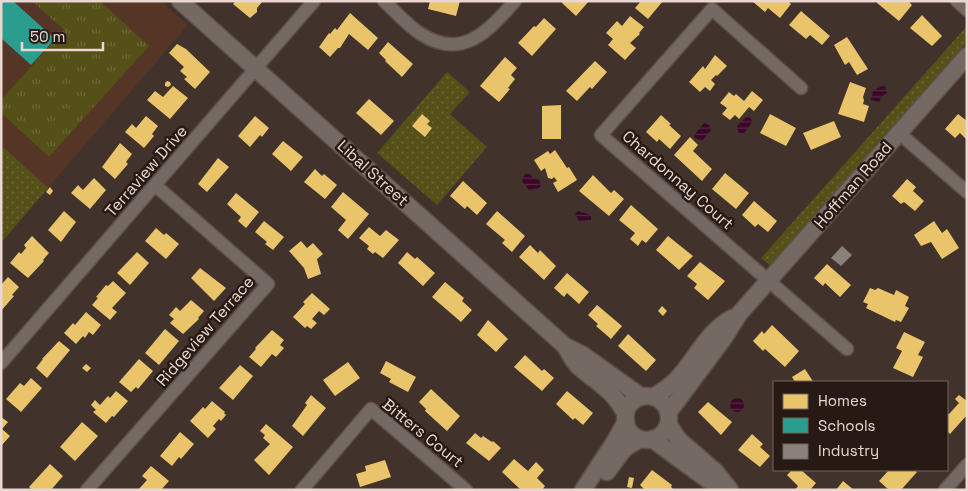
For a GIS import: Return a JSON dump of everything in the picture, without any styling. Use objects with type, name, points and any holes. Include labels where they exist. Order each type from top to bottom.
[{"type":"street","name":"Libal Street","points":[[180,1],[565,346],[583,355],[647,397]]},
{"type":"street","name":"Terraview Drive","points":[[1,363],[314,1]]},
{"type":"street","points":[[384,1],[421,34],[440,43],[459,43],[478,38],[494,25],[515,1]]},
{"type":"street","points":[[957,1],[967,10]]},
{"type":"street","name":"Chardonnay Court","points":[[768,281],[601,135],[712,9],[801,88]]},
{"type":"street","name":"Hoffman Road","points":[[668,418],[739,314],[967,56]]},
{"type":"street","points":[[899,133],[967,192]]},
{"type":"street","name":"Ridgeview Terrace","points":[[87,490],[268,284],[155,185]]},
{"type":"street","points":[[768,281],[847,349]]},
{"type":"street","name":"Hoffman Road","points":[[647,397],[677,379],[716,329],[739,314]]},
{"type":"street","name":"Libal Street","points":[[565,346],[576,365],[609,390],[620,404],[626,418]]},
{"type":"street","points":[[582,490],[615,441],[631,404],[647,397],[663,403],[679,440],[715,471],[729,490]]},
{"type":"street","name":"Bitters Court","points":[[302,490],[371,409],[466,490]]},
{"type":"street","points":[[626,418],[630,432],[646,439],[708,480],[729,490]]},
{"type":"street","points":[[586,490],[600,481],[624,450],[646,439],[662,434],[668,418]]},
{"type":"street","points":[[945,490],[967,465]]},
{"type":"shaded area","points":[[1,1],[161,1],[188,25],[48,188],[1,146]]},
{"type":"shaded area","points":[[885,86],[887,93],[881,97],[879,102],[871,100],[873,91]]},
{"type":"shaded area","points":[[749,117],[752,120],[751,124],[744,133],[739,133],[737,126],[745,118]]},
{"type":"shaded area","points":[[704,123],[709,125],[711,130],[702,141],[695,138],[694,135]]},
{"type":"shaded area","points":[[525,174],[530,174],[533,178],[539,180],[541,186],[529,190],[522,181]]},
{"type":"shaded area","points":[[578,211],[591,215],[591,220],[579,221],[575,214]]},
{"type":"shaded area","points":[[737,398],[742,400],[744,405],[742,410],[737,412],[732,410],[730,405],[732,400]]},
{"type":"green space","points":[[32,1],[100,1],[149,46],[49,157],[1,113],[1,100],[64,30]]},
{"type":"green space","points":[[967,26],[967,43],[772,267],[761,258]]},
{"type":"green space","points":[[447,72],[470,92],[450,114],[487,147],[437,205],[377,153]]},
{"type":"green space","points":[[1,145],[48,188],[1,243]]},
{"type":"building: Homes","points":[[236,1],[263,1],[257,8],[257,12],[250,18],[233,4]]},
{"type":"building: Homes","points":[[430,1],[460,1],[456,16],[428,9]]},
{"type":"building: Homes","points":[[563,1],[589,1],[576,16],[562,3]]},
{"type":"building: Homes","points":[[641,1],[663,1],[648,19],[635,8]]},
{"type":"building: Homes","points":[[752,1],[788,1],[791,4],[780,18],[768,8],[765,12]]},
{"type":"building: Homes","points":[[878,1],[908,1],[912,5],[899,21],[877,3]]},
{"type":"building: Homes","points":[[801,11],[830,36],[822,45],[810,35],[806,39],[789,25]]},
{"type":"building: Homes","points":[[350,13],[378,38],[368,50],[349,34],[340,48],[330,57],[319,47],[329,33],[335,28],[337,30]]},
{"type":"building: Homes","points":[[922,15],[942,36],[932,46],[910,28]]},
{"type":"building: Homes","points":[[630,16],[644,27],[640,34],[630,43],[636,48],[625,60],[608,45],[613,39],[606,33],[617,21],[622,26]]},
{"type":"building: Homes","points":[[544,18],[556,29],[532,56],[518,43]]},
{"type":"building: Homes","points":[[847,37],[868,69],[857,75],[849,62],[845,65],[834,45]]},
{"type":"building: Homes","points":[[388,42],[413,64],[402,77],[379,53]]},
{"type":"building: Homes","points":[[177,44],[186,49],[210,72],[195,89],[184,79],[187,77],[180,71],[184,67],[169,53]]},
{"type":"building: Homes","points":[[715,55],[727,66],[711,80],[715,84],[710,91],[705,87],[700,92],[689,82],[703,66],[705,69]]},
{"type":"building: Homes","points":[[505,57],[517,68],[511,75],[515,79],[508,88],[510,89],[499,102],[480,86]]},
{"type":"building: Homes","points":[[595,61],[607,72],[592,89],[590,87],[577,101],[566,91]]},
{"type":"building: Homes","points":[[167,81],[171,85],[168,87],[165,86]]},
{"type":"building: Homes","points":[[850,82],[866,88],[863,104],[869,106],[864,122],[838,114]]},
{"type":"building: Homes","points":[[173,86],[188,98],[170,119],[147,100],[155,91],[163,97]]},
{"type":"building: Homes","points":[[752,91],[763,100],[754,111],[749,107],[739,119],[735,115],[730,120],[722,114],[727,108],[720,103],[729,92],[734,96],[736,94],[744,101]]},
{"type":"building: Homes","points":[[369,99],[394,121],[381,135],[356,113]]},
{"type":"building: Homes","points":[[561,105],[561,139],[542,139],[542,106]]},
{"type":"building: Homes","points":[[422,114],[430,121],[427,124],[432,128],[425,137],[412,126]]},
{"type":"building: Homes","points":[[770,114],[796,128],[786,146],[760,133]]},
{"type":"building: Homes","points":[[958,114],[967,121],[967,140],[960,133],[955,138],[945,129]]},
{"type":"building: Homes","points":[[661,115],[681,136],[670,149],[659,139],[657,142],[646,132]]},
{"type":"building: Homes","points":[[146,116],[158,126],[152,134],[154,136],[144,148],[125,132],[132,124],[136,128]]},
{"type":"building: Homes","points":[[255,116],[269,128],[250,147],[238,136]]},
{"type":"building: Homes","points":[[834,121],[841,137],[811,150],[803,133]]},
{"type":"building: Homes","points":[[690,137],[698,145],[693,151],[712,169],[702,181],[674,155]]},
{"type":"building: Homes","points":[[283,141],[303,157],[291,171],[272,154]]},
{"type":"building: Homes","points":[[120,143],[132,154],[126,162],[128,164],[115,179],[102,167]]},
{"type":"building: Homes","points":[[555,150],[577,180],[558,192],[553,183],[557,181],[554,177],[552,179],[548,178],[545,168],[541,171],[534,160],[548,151],[550,154]]},
{"type":"building: Homes","points":[[218,158],[229,167],[207,192],[198,184]]},
{"type":"building: Homes","points":[[315,169],[322,176],[324,174],[337,185],[325,199],[304,182]]},
{"type":"building: Homes","points":[[725,173],[749,193],[736,209],[712,189]]},
{"type":"building: Homes","points":[[593,175],[611,193],[614,190],[624,199],[609,216],[579,191]]},
{"type":"building: Homes","points":[[94,178],[106,190],[90,209],[71,193],[78,185],[83,190]]},
{"type":"building: Homes","points":[[907,179],[916,187],[913,191],[924,201],[915,211],[904,202],[901,204],[892,196]]},
{"type":"building: Homes","points":[[463,181],[487,203],[477,215],[467,206],[465,209],[450,196]]},
{"type":"building: Homes","points":[[50,187],[53,191],[50,195],[46,192]]},
{"type":"building: Homes","points":[[343,192],[369,214],[348,239],[338,230],[346,220],[331,207]]},
{"type":"building: Homes","points":[[236,193],[259,212],[246,228],[238,221],[241,217],[227,204]]},
{"type":"building: Homes","points":[[754,201],[777,221],[768,232],[758,224],[755,227],[742,215]]},
{"type":"building: Homes","points":[[631,205],[658,229],[646,243],[642,240],[638,246],[630,239],[635,233],[619,220]]},
{"type":"building: Homes","points":[[64,211],[76,222],[61,242],[48,230]]},
{"type":"building: Homes","points":[[497,211],[525,236],[512,252],[502,243],[505,240],[486,224]]},
{"type":"building: Homes","points":[[264,221],[284,237],[273,250],[255,232]]},
{"type":"building: Homes","points":[[934,221],[942,233],[947,229],[959,248],[942,259],[931,242],[921,246],[914,235]]},
{"type":"building: Homes","points":[[369,227],[380,236],[386,230],[399,240],[383,258],[367,249],[369,246],[359,238]]},
{"type":"building: Homes","points":[[156,228],[164,235],[166,233],[179,244],[166,259],[145,241]]},
{"type":"building: Homes","points":[[32,236],[49,253],[28,278],[10,263],[19,252],[21,254],[26,248],[24,245]]},
{"type":"building: Homes","points":[[668,236],[693,256],[679,270],[656,250]]},
{"type":"building: Homes","points":[[301,241],[307,248],[313,243],[323,254],[317,259],[321,274],[308,279],[304,268],[289,251]]},
{"type":"building: Homes","points":[[530,245],[538,253],[540,250],[556,266],[544,280],[519,257]]},
{"type":"building: Homes","points":[[137,252],[149,263],[130,285],[117,273]]},
{"type":"building: Homes","points":[[407,252],[415,259],[417,257],[435,273],[423,286],[398,263]]},
{"type":"building: Homes","points":[[700,262],[725,281],[708,300],[694,288],[697,284],[687,276]]},
{"type":"building: Homes","points":[[827,264],[851,285],[840,297],[825,283],[823,286],[814,278]]},
{"type":"building: Homes","points":[[200,268],[226,288],[214,301],[191,278]]},
{"type":"building: Homes","points":[[567,273],[589,292],[579,304],[567,293],[564,297],[554,288]]},
{"type":"building: Homes","points":[[8,277],[19,287],[1,311],[1,285]]},
{"type":"building: Homes","points":[[113,281],[126,293],[112,308],[117,312],[110,320],[92,305],[106,285],[108,286]]},
{"type":"building: Homes","points":[[445,282],[464,298],[462,301],[472,310],[461,322],[432,297]]},
{"type":"building: Homes","points":[[870,288],[875,290],[878,288],[894,295],[896,290],[909,297],[905,306],[909,308],[901,322],[896,320],[895,322],[866,308],[868,304],[863,302]]},
{"type":"building: Homes","points":[[312,293],[330,309],[324,315],[319,311],[312,319],[317,323],[311,329],[307,326],[305,328],[293,317]]},
{"type":"building: Homes","points":[[191,300],[204,311],[199,319],[183,334],[170,323],[174,319],[169,315],[176,307],[180,311]]},
{"type":"building: Homes","points":[[597,305],[622,326],[611,339],[596,326],[598,324],[588,315]]},
{"type":"building: Homes","points":[[662,306],[667,311],[663,316],[658,311]]},
{"type":"building: Homes","points":[[86,312],[101,325],[93,335],[89,332],[85,338],[83,336],[76,344],[64,333],[73,323],[75,325]]},
{"type":"building: Homes","points":[[488,320],[508,339],[496,352],[477,335]]},
{"type":"building: Homes","points":[[772,325],[799,351],[785,367],[753,341],[762,331],[764,334]]},
{"type":"building: Homes","points":[[165,329],[179,341],[159,365],[145,353]]},
{"type":"building: Homes","points":[[272,330],[284,340],[280,345],[284,348],[276,357],[272,354],[261,367],[249,357]]},
{"type":"building: Homes","points":[[904,332],[925,342],[918,355],[923,357],[913,377],[893,368],[902,351],[896,348]]},
{"type":"building: Homes","points":[[628,334],[656,360],[646,371],[618,346]]},
{"type":"building: Homes","points":[[59,341],[70,350],[47,378],[36,368]]},
{"type":"building: Homes","points":[[525,355],[542,371],[544,369],[554,378],[542,391],[514,367]]},
{"type":"building: Homes","points":[[139,359],[153,371],[138,389],[136,387],[131,392],[119,382]]},
{"type":"building: Homes","points":[[386,361],[416,377],[408,392],[389,382],[391,379],[380,373]]},
{"type":"building: Homes","points":[[348,362],[360,378],[335,396],[323,380]]},
{"type":"building: Homes","points":[[86,364],[91,368],[87,372],[82,368]]},
{"type":"building: Homes","points":[[240,365],[253,376],[233,400],[219,388]]},
{"type":"building: Homes","points":[[805,369],[814,381],[794,381],[792,377]]},
{"type":"building: Homes","points":[[31,378],[42,388],[21,412],[6,399],[20,383],[24,386]]},
{"type":"building: Homes","points":[[431,389],[460,416],[447,431],[425,411],[426,409],[419,402]]},
{"type":"building: Homes","points":[[116,391],[128,401],[106,423],[93,412],[96,410],[91,405],[95,400],[100,405],[108,396],[110,398]]},
{"type":"building: Homes","points":[[567,391],[593,413],[583,425],[575,418],[573,420],[556,404]]},
{"type":"building: Homes","points":[[311,395],[326,408],[303,436],[292,426],[307,405],[305,403]]},
{"type":"building: Homes","points":[[959,395],[967,401],[967,415],[950,434],[948,432],[948,414],[959,403],[955,399]]},
{"type":"building: Homes","points":[[212,401],[226,415],[213,426],[216,429],[208,438],[190,421],[203,407],[205,409]]},
{"type":"building: Homes","points":[[708,402],[732,422],[721,435],[698,412]]},
{"type":"building: Homes","points":[[1,417],[8,422],[2,429],[10,436],[2,445]]},
{"type":"building: Homes","points":[[82,422],[98,436],[75,461],[60,447]]},
{"type":"building: Homes","points":[[266,424],[293,447],[269,475],[254,460],[270,444],[263,438],[265,435],[260,431]]},
{"type":"building: Homes","points":[[180,432],[194,444],[172,466],[160,456]]},
{"type":"building: Homes","points":[[475,433],[481,438],[483,436],[493,441],[501,448],[489,461],[466,443]]},
{"type":"building: Homes","points":[[752,434],[763,444],[760,447],[770,456],[760,467],[738,450]]},
{"type":"building: Homes","points":[[514,459],[528,471],[536,462],[544,470],[537,478],[545,486],[542,490],[521,490],[502,472]]},
{"type":"building: Homes","points":[[385,460],[391,477],[360,487],[356,474],[366,471],[365,466]]},
{"type":"building: Homes","points":[[50,464],[63,476],[51,490],[32,490],[29,487]]},
{"type":"building: Homes","points":[[151,466],[169,481],[161,490],[138,490],[147,480],[142,476]]},
{"type":"building: Homes","points":[[652,470],[672,485],[671,487],[674,490],[645,490],[640,485]]},
{"type":"building: Homes","points":[[791,471],[802,471],[816,483],[810,490],[795,490],[798,486],[787,475]]},
{"type":"building: Homes","points":[[888,471],[917,472],[901,490],[889,490],[879,481]]},
{"type":"building: Homes","points":[[629,477],[634,478],[632,488],[627,487]]},
{"type":"building: Homes","points":[[843,481],[854,490],[836,490]]},
{"type":"building: Schools","points":[[1,1],[13,1],[55,39],[31,65],[1,38]]},
{"type":"building: Industry","points":[[842,246],[852,255],[841,266],[831,258]]}]
